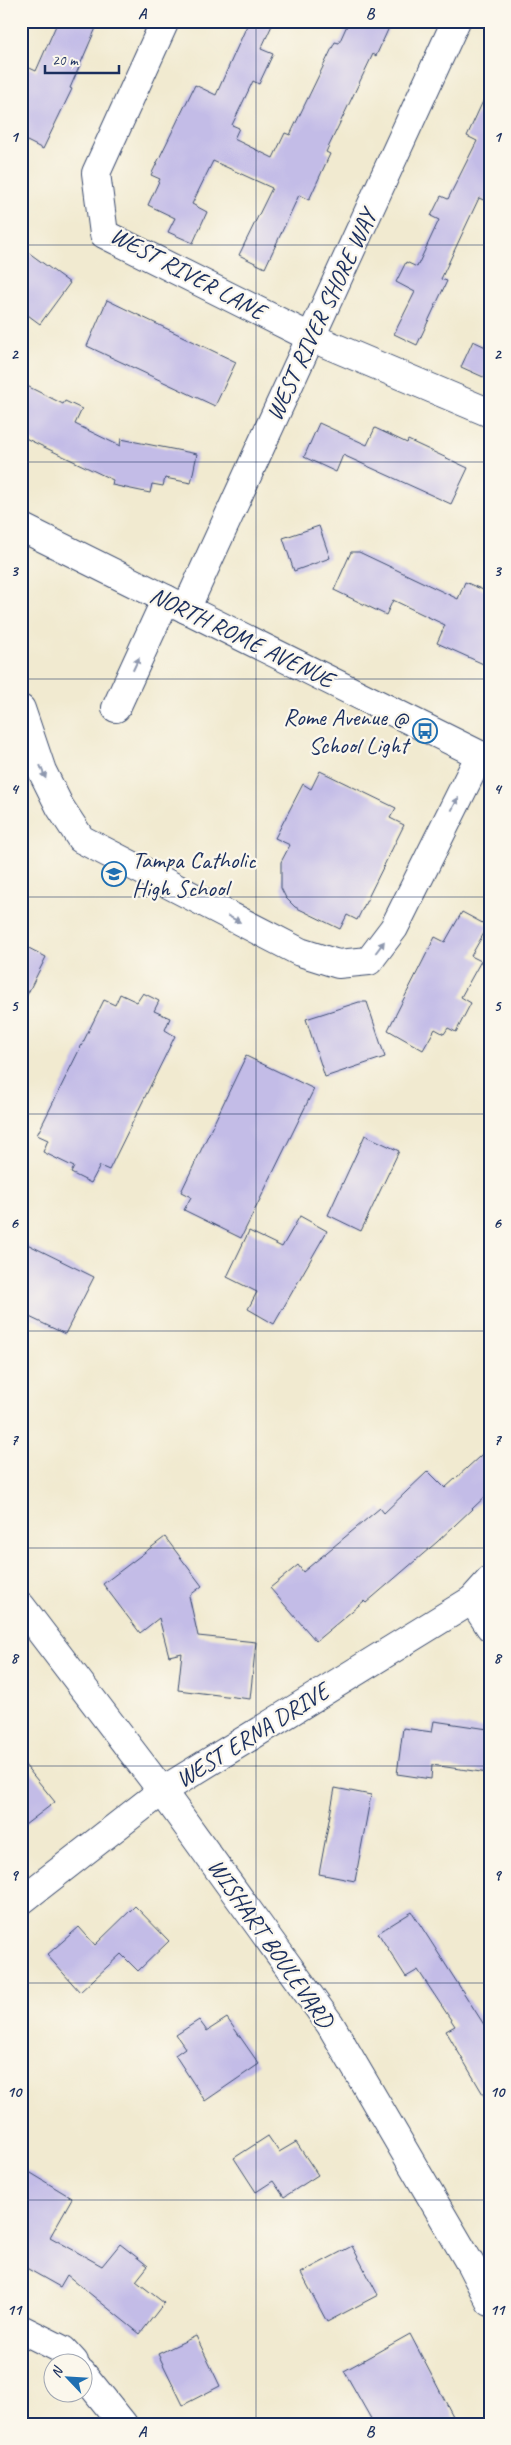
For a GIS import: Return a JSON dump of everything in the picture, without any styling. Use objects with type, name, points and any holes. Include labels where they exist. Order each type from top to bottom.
[{"type":"street","name":"WEST RIVER LANE","points":[[166,21],[96,173],[104,234],[310,337]]},
{"type":"street","name":"WEST RIVER SHORE WAY","points":[[116,708],[176,604],[310,337],[456,21]]},
{"type":"street","points":[[310,337],[490,413]]},
{"type":"street","name":"NORTH ROME AVENUE","points":[[21,527],[485,757]]},
{"type":"street","points":[[21,709],[42,771],[60,807],[81,839],[300,952],[338,964],[369,961],[394,928],[485,757]]},
{"type":"street","name":"WEST ERNA DRIVE","points":[[21,1901],[162,1791],[472,1600],[490,1580]]},
{"type":"street","points":[[472,1600],[490,1627]]},
{"type":"street","name":"WISHART BOULEVARD","points":[[21,1606],[162,1791],[330,2024],[490,2302]]},
{"type":"street","points":[[21,2329],[65,2352]]},
{"type":"street","points":[[92,2386],[123,2424]]},
{"type":"building","points":[[58,21],[99,21],[70,88],[72,89],[43,149],[21,138],[21,64],[36,71]]},
{"type":"building","points":[[249,21],[274,21],[261,49],[273,54],[259,84],[253,81],[232,125],[239,128],[234,139],[273,158],[285,133],[290,135],[335,42],[339,43],[349,21],[392,21],[376,56],[373,54],[326,152],[330,154],[309,200],[299,195],[265,268],[239,255],[272,188],[213,161],[192,204],[207,212],[193,243],[168,232],[175,218],[148,205],[160,179],[151,175],[195,85],[216,95]]},
{"type":"building","points":[[490,86],[490,203],[479,198],[441,279],[447,281],[417,345],[394,334],[415,292],[396,282],[406,262],[417,267],[439,220],[431,216],[441,196],[448,199],[477,141],[467,136]]},
{"type":"building","points":[[21,247],[70,283],[40,324],[21,310]]},
{"type":"building","points":[[107,300],[236,362],[215,406],[87,346]]},
{"type":"building","points":[[473,341],[490,349],[490,380],[461,367]]},
{"type":"building","points":[[21,383],[63,404],[65,401],[82,409],[75,424],[120,446],[121,439],[197,454],[191,483],[165,478],[163,486],[152,484],[150,493],[112,485],[113,480],[21,436]]},
{"type":"building","points":[[319,423],[367,445],[375,428],[407,443],[408,440],[468,468],[451,504],[343,455],[336,472],[304,457]]},
{"type":"building","points":[[319,526],[330,558],[294,571],[283,538]]},
{"type":"building","points":[[351,552],[359,552],[458,599],[465,582],[490,593],[490,667],[437,643],[445,625],[393,600],[386,615],[334,590]]},
{"type":"building","points":[[320,771],[396,808],[390,818],[404,825],[357,920],[347,915],[340,929],[295,907],[286,898],[281,888],[281,862],[290,845],[275,838],[303,784],[311,789]]},
{"type":"building","points":[[462,912],[488,926],[471,956],[481,961],[461,997],[471,1003],[456,1032],[448,1028],[444,1034],[435,1029],[423,1050],[388,1030],[435,937],[445,942]]},
{"type":"building","points":[[21,944],[46,957],[21,1007]]},
{"type":"building","points":[[143,993],[159,1001],[154,1011],[170,1018],[165,1030],[175,1036],[109,1170],[100,1166],[91,1183],[71,1173],[74,1167],[43,1152],[48,1140],[37,1135],[104,1000],[115,1005],[120,994],[137,1002]]},
{"type":"building","points":[[359,1002],[367,1002],[385,1057],[325,1077],[306,1019]]},
{"type":"building","points":[[246,1056],[314,1089],[241,1238],[184,1210],[191,1197],[181,1192]]},
{"type":"building","points":[[365,1135],[399,1151],[361,1231],[328,1215]]},
{"type":"building","points":[[300,1216],[327,1231],[274,1324],[248,1309],[257,1292],[227,1277],[249,1231],[282,1247]]},
{"type":"building","points":[[21,1241],[94,1277],[65,1334],[21,1313]]},
{"type":"building","points":[[490,1447],[490,1492],[437,1542],[366,1603],[364,1601],[316,1641],[270,1588],[298,1565],[303,1572],[380,1508],[384,1513],[428,1471],[445,1488]]},
{"type":"building","points":[[165,1537],[202,1586],[189,1596],[198,1636],[256,1642],[250,1699],[178,1690],[182,1653],[169,1656],[159,1618],[140,1633],[103,1584]]},
{"type":"building","points":[[434,1721],[488,1729],[486,1748],[490,1748],[488,1773],[432,1765],[431,1779],[397,1774],[403,1728],[432,1732]]},
{"type":"building","points":[[21,1760],[55,1802],[21,1828]]},
{"type":"building","points":[[335,1788],[371,1795],[355,1881],[319,1874]]},
{"type":"building","points":[[135,1906],[169,1941],[138,1971],[121,1954],[80,1992],[47,1955],[79,1927],[95,1945]]},
{"type":"building","points":[[412,1912],[490,2034],[490,2106],[446,2031],[455,2026],[418,1970],[406,1977],[378,1933]]},
{"type":"building","points":[[227,2018],[259,2064],[205,2101],[175,2055],[185,2048],[176,2035],[199,2020],[207,2031]]},
{"type":"building","points":[[268,2136],[279,2152],[296,2142],[318,2175],[284,2197],[273,2181],[256,2192],[234,2158]]},
{"type":"building","points":[[21,2167],[72,2198],[50,2237],[102,2266],[120,2244],[148,2266],[136,2281],[164,2303],[140,2334],[67,2275],[60,2287],[21,2265]]},
{"type":"building","points":[[352,2246],[378,2295],[327,2322],[301,2273]]},
{"type":"building","points":[[410,2334],[454,2418],[443,2424],[374,2424],[344,2371]]},
{"type":"building","points":[[196,2336],[220,2386],[183,2405],[158,2354]]},
{"type":"place","name":"Rome Avenue @ School Light","points":[[425,731]]},
{"type":"place","name":"Tampa Catholic High School","points":[[114,874]]}]
